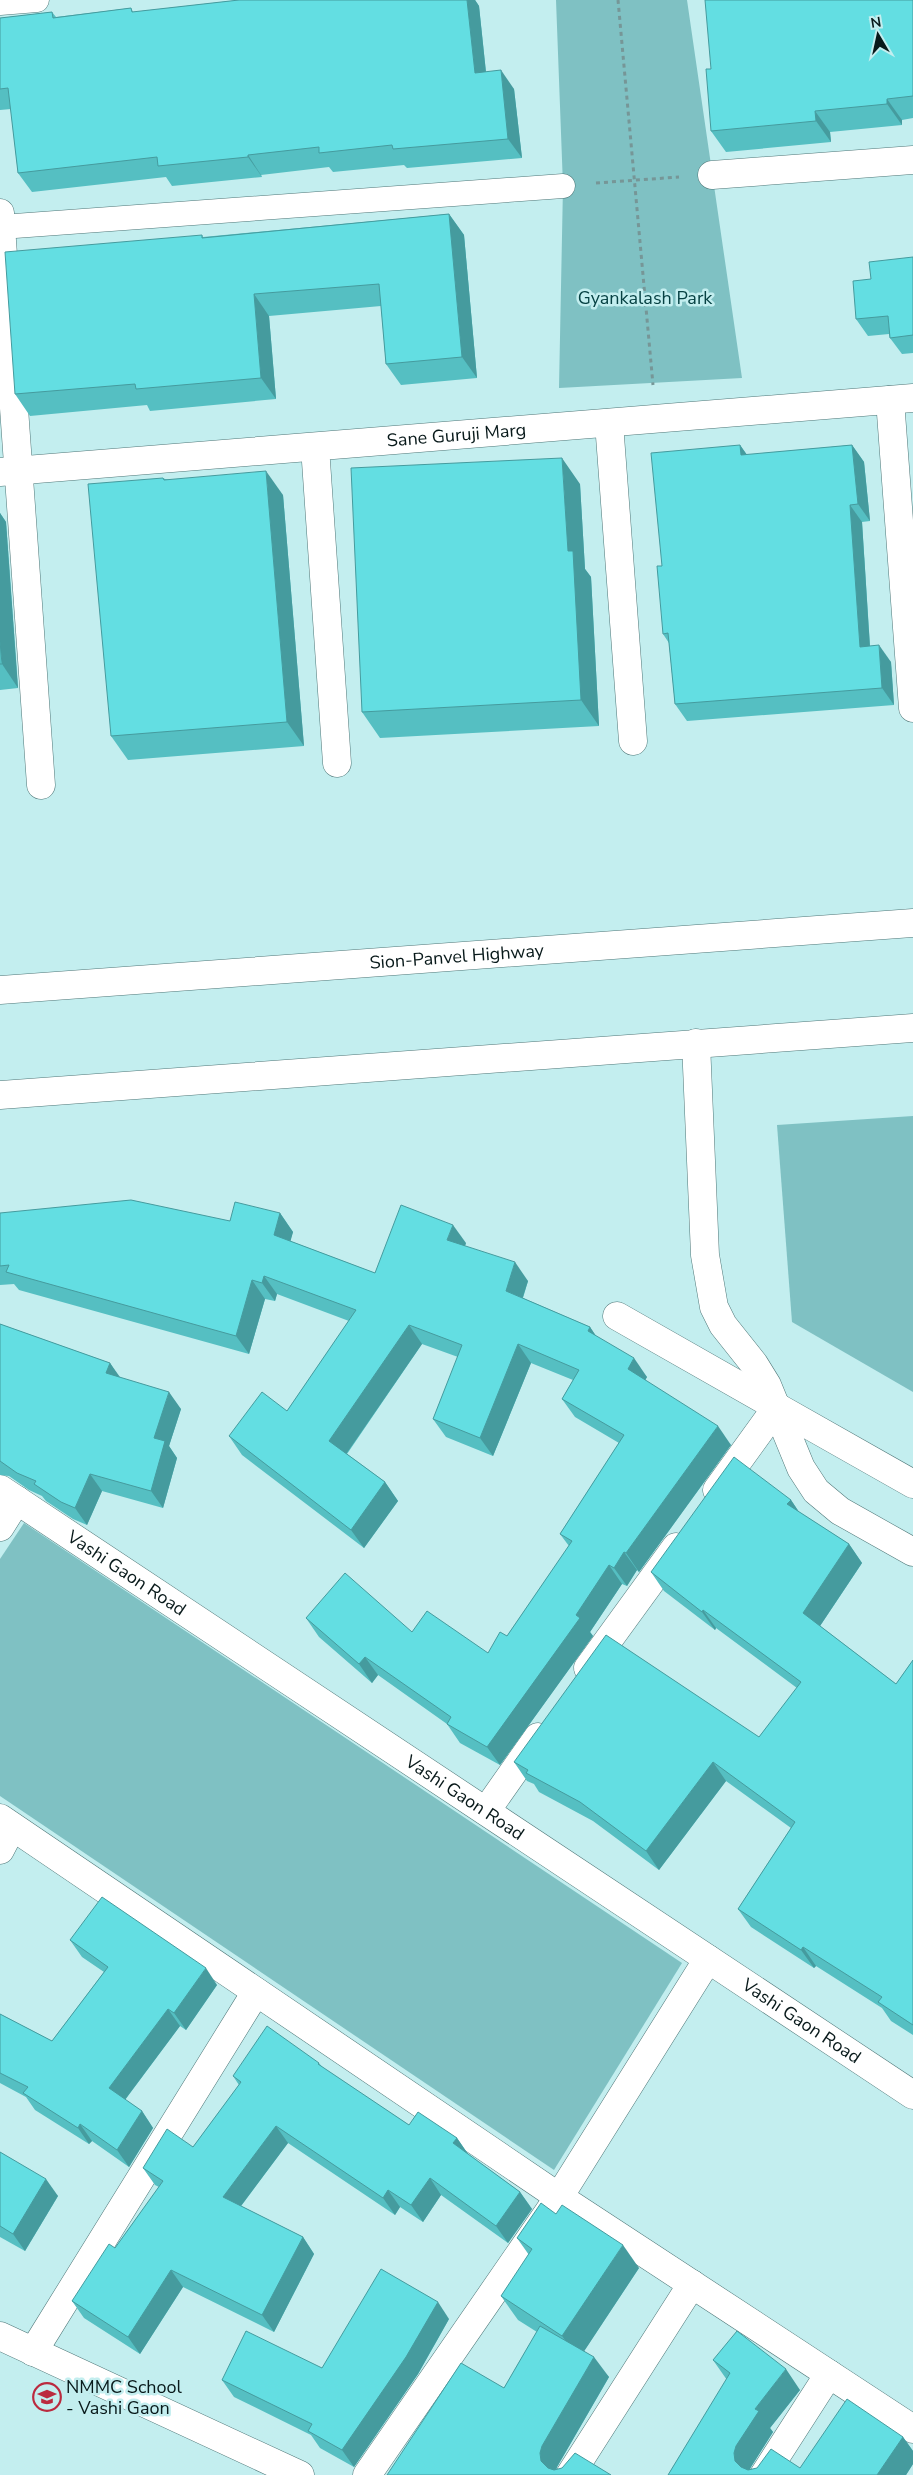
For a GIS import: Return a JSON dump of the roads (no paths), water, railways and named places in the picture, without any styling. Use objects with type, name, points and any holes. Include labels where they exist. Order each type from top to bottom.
[{"type":"main road","points":[[712,175],[913,160]]},
{"type":"main road","points":[[0,222],[9,471],[41,784]]},
{"type":"main road","points":[[902,399],[913,708]]},
{"type":"main road","name":"Sane Guruji Marg","points":[[9,471],[902,399]]},
{"type":"main road","points":[[609,423],[633,741]]},
{"type":"main road","points":[[314,447],[337,763]]},
{"type":"main road","name":"Sion-Panvel Highway","points":[[0,990],[913,923]]},
{"type":"main road","points":[[0,1095],[913,1028]]},
{"type":"main road","points":[[696,1043],[705,1255],[709,1288],[714,1307],[723,1325],[754,1364],[777,1407],[801,1468],[816,1491],[840,1511],[913,1552]]},
{"type":"main road","points":[[617,1316],[913,1484]]},
{"type":"main road","points":[[573,1690],[777,1407]]},
{"type":"main road","points":[[0,1527],[9,1495]]},
{"type":"main road","name":"Vashi Gaon Road","points":[[9,1495],[913,2094]]},
{"type":"main road","points":[[486,1811],[556,1714]]},
{"type":"main road","points":[[4,1832],[256,1992],[559,2197],[913,2429]]},
{"type":"main road","points":[[367,2475],[559,2197],[708,1959]]},
{"type":"main road","points":[[33,2352],[256,1992]]},
{"type":"main road","points":[[570,2475],[692,2284]]},
{"type":"main road","points":[[0,2336],[300,2475]]},
{"type":"main road","points":[[764,2475],[829,2374]]},
{"type":"lane","points":[[0,3],[37,0]]},
{"type":"lane","points":[[0,222],[563,186]]},
{"type":"place","name":"NMMC School - Vashi Gaon","points":[[47,2397]]},
{"type":"park label","name":"Gyankalash Park","points":[[645,298]]}]
